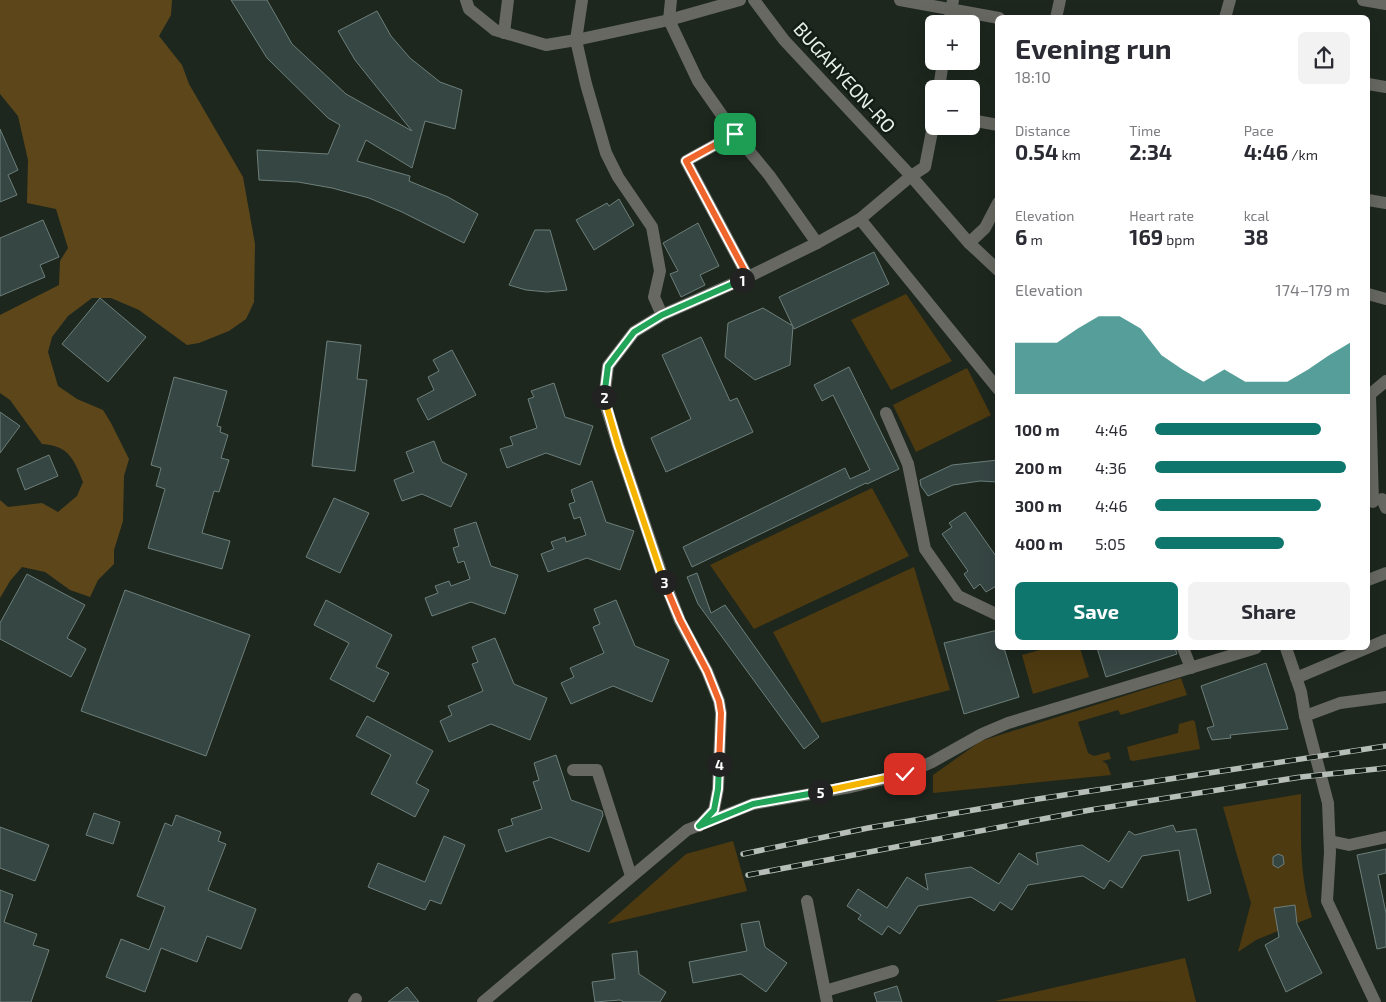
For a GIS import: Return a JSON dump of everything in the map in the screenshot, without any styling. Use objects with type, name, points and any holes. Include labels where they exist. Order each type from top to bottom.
[{"type":"street","points":[[466,0],[469,9],[495,30],[546,45],[668,20],[740,0]]},
{"type":"street","points":[[504,33],[508,0]]},
{"type":"street","points":[[582,0],[576,40],[586,84],[606,153],[618,177],[652,227],[660,271],[654,296],[662,315]]},
{"type":"street","points":[[672,0],[668,20],[698,81],[735,134],[769,174],[817,243]]},
{"type":"street","name":"BUGAHYEON-RO","points":[[754,0],[784,40],[970,243],[995,267]]},
{"type":"street","points":[[900,0],[953,4],[995,17]]},
{"type":"street","points":[[1057,15],[1060,0]]},
{"type":"street","points":[[1226,15],[1230,0]]},
{"type":"street","points":[[1363,0],[1386,4]]},
{"type":"street","points":[[1370,84],[1386,87]]},
{"type":"street","points":[[980,122],[995,124]]},
{"type":"street","points":[[735,134],[686,161],[748,277]]},
{"type":"street","points":[[699,826],[714,810],[718,789],[721,713],[719,701],[707,671],[680,620],[646,530],[604,400],[608,366],[634,332],[662,315],[748,277],[860,220],[910,176],[925,167],[931,135]]},
{"type":"street","points":[[1370,200],[1386,203]]},
{"type":"street","points":[[970,243],[985,228],[995,209]]},
{"type":"street","points":[[860,220],[995,385]]},
{"type":"street","points":[[1370,299],[1386,299]]},
{"type":"street","points":[[1370,394],[1386,381]]},
{"type":"street","points":[[886,413],[908,464],[925,549],[958,596],[995,614]]},
{"type":"street","points":[[1370,415],[1379,502]]},
{"type":"street","points":[[1370,579],[1386,572]]},
{"type":"street","points":[[1370,647],[1386,640]]},
{"type":"street","points":[[1184,650],[1191,668]]},
{"type":"street","points":[[483,1002],[687,830],[753,804],[850,787],[905,774],[932,762],[982,734],[1008,723],[1250,650]]},
{"type":"street","points":[[1287,650],[1296,678],[1328,803],[1330,841],[1327,901],[1375,1002]]},
{"type":"street","points":[[1296,678],[1362,650]]},
{"type":"street","points":[[1305,716],[1340,703],[1386,697]]},
{"type":"street","points":[[573,770],[597,770],[631,876]]},
{"type":"street","points":[[1330,841],[1349,845],[1386,837]]},
{"type":"street","points":[[807,900],[826,996],[893,971]]},
{"type":"shaded area","points":[[0,0],[172,0],[171,15],[159,36],[182,65],[189,84],[243,177],[255,244],[254,302],[246,319],[229,331],[199,343],[187,345],[139,310],[111,298],[92,298],[68,316],[52,337],[48,352],[58,386],[77,399],[103,410],[129,459],[124,476],[123,521],[114,550],[114,564],[98,580],[90,597],[70,590],[45,572],[22,567],[10,581],[0,598],[0,500],[8,507],[42,503],[58,512],[77,496],[83,482],[77,467],[69,455],[59,448],[42,444],[10,400],[0,393],[0,315],[59,285],[60,261],[68,248],[56,209],[27,203],[28,160],[18,116],[0,94]]},
{"type":"shaded area","points":[[906,294],[952,361],[891,390],[851,320]]},
{"type":"shaded area","points":[[967,368],[991,415],[916,452],[893,405]]},
{"type":"shaded area","points":[[872,488],[909,556],[754,629],[710,565]]},
{"type":"shaded area","points":[[914,567],[950,690],[822,723],[773,632]]},
{"type":"shaded area","points":[[1040,650],[1081,650],[1089,677],[1033,694],[1022,655]]},
{"type":"shaded area","points":[[1181,678],[1187,695],[1121,715],[1118,710],[1078,722],[1088,753],[1094,756],[1109,752],[1111,759],[1102,761],[1107,764],[1111,775],[933,793],[933,775],[981,741]]},
{"type":"shaded area","points":[[1193,720],[1200,749],[1130,760],[1127,747],[1178,733],[1179,724]]},
{"type":"shaded area","points":[[1301,794],[1303,871],[1312,917],[1256,940],[1238,952],[1251,903],[1223,807]]},
{"type":"shaded area","points":[[733,841],[747,891],[607,924],[686,854]]},
{"type":"shaded area","points":[[1185,958],[1196,1002],[995,1001]]},
{"type":"building","points":[[231,0],[267,0],[292,44],[346,94],[412,131],[355,60],[338,31],[377,11],[391,36],[410,58],[440,82],[462,90],[455,129],[425,121],[412,168],[366,140],[357,161],[410,176],[409,181],[448,197],[478,214],[464,243],[369,198],[332,188],[298,182],[259,180],[257,150],[328,154],[340,125],[328,118],[267,58]]},
{"type":"building","points":[[0,129],[18,170],[8,175],[17,195],[0,202]]},
{"type":"building","points":[[619,199],[634,225],[594,250],[576,220],[607,203],[609,206]]},
{"type":"building","points":[[43,220],[59,257],[40,265],[45,277],[0,296],[0,238]]},
{"type":"building","points":[[698,223],[719,266],[700,275],[705,285],[681,297],[670,274],[678,271],[663,243]]},
{"type":"building","points":[[535,230],[550,230],[567,290],[547,292],[526,290],[509,285]]},
{"type":"building","points":[[874,252],[889,284],[794,329],[779,297]]},
{"type":"building","points":[[100,298],[146,337],[108,382],[62,344]]},
{"type":"building","points":[[763,308],[793,326],[790,365],[755,380],[725,357],[728,323]]},
{"type":"building","points":[[701,337],[730,401],[737,398],[753,432],[666,472],[651,438],[691,419],[662,355]]},
{"type":"building","points":[[327,341],[361,345],[357,379],[367,380],[355,471],[312,466]]},
{"type":"building","points":[[452,350],[476,395],[428,420],[417,399],[434,390],[428,377],[439,371],[433,360]]},
{"type":"building","points":[[849,367],[899,469],[692,567],[683,547],[845,468],[850,479],[870,470],[833,395],[822,401],[814,385]]},
{"type":"building","points":[[174,377],[227,391],[217,426],[221,427],[220,432],[228,435],[221,458],[229,460],[219,492],[214,491],[202,533],[230,541],[222,569],[148,548],[165,489],[156,486],[161,468],[151,465]]},
{"type":"building","points":[[554,383],[565,417],[593,426],[580,465],[546,453],[507,468],[500,449],[513,445],[510,437],[537,428],[528,399],[534,397],[531,391]]},
{"type":"building","points":[[0,412],[20,426],[0,453]]},
{"type":"building","points":[[434,441],[442,462],[467,474],[451,507],[422,494],[402,501],[394,480],[414,472],[406,452]]},
{"type":"building","points":[[49,455],[58,476],[25,490],[17,469]]},
{"type":"building","points":[[995,460],[995,482],[980,481],[953,485],[928,496],[921,486],[920,480],[952,465]]},
{"type":"building","points":[[592,481],[606,522],[634,531],[620,570],[587,558],[548,572],[541,554],[554,549],[551,542],[565,537],[566,542],[586,535],[580,517],[574,519],[569,504],[575,502],[571,490]]},
{"type":"building","points":[[334,498],[369,513],[340,573],[306,557]]},
{"type":"building","points":[[965,512],[995,555],[995,587],[986,592],[980,584],[974,589],[964,574],[968,571],[942,534],[952,527],[949,523]]},
{"type":"building","points":[[476,522],[491,566],[518,575],[505,614],[471,602],[432,616],[425,598],[438,593],[435,586],[449,581],[451,586],[470,579],[464,561],[458,563],[453,548],[459,546],[454,529]]},
{"type":"building","points":[[697,573],[711,613],[725,605],[819,737],[804,749],[698,604],[687,577]]},
{"type":"building","points":[[27,574],[85,605],[67,638],[86,649],[71,677],[0,639],[0,623]]},
{"type":"building","points":[[125,590],[250,635],[206,756],[81,711]]},
{"type":"building","points":[[326,600],[392,635],[376,667],[389,673],[374,702],[330,679],[349,643],[314,625]]},
{"type":"building","points":[[616,600],[635,646],[669,660],[652,702],[613,686],[571,704],[561,683],[574,677],[570,668],[604,653],[593,627],[600,624],[594,609]]},
{"type":"building","points":[[995,631],[995,650],[1005,650],[1019,697],[964,714],[944,643]]},
{"type":"building","points":[[495,638],[514,684],[547,698],[530,740],[491,724],[449,742],[440,721],[452,715],[448,706],[483,691],[472,664],[478,662],[472,647]]},
{"type":"building","points":[[1098,650],[1176,650],[1177,654],[1106,677]]},
{"type":"building","points":[[1266,663],[1288,729],[1230,735],[1231,738],[1212,740],[1207,728],[1214,726],[1201,686]]},
{"type":"building","points":[[367,716],[433,751],[416,783],[429,790],[415,817],[371,794],[391,755],[356,736]]},
{"type":"building","points":[[556,755],[571,800],[602,811],[603,815],[589,852],[550,837],[506,852],[498,830],[513,825],[511,819],[542,809],[533,782],[539,780],[534,763]]},
{"type":"building","points":[[94,813],[120,822],[113,844],[86,835]]},
{"type":"building","points":[[176,815],[221,832],[218,841],[226,844],[208,890],[256,909],[241,949],[207,936],[197,962],[161,948],[145,992],[106,977],[121,939],[149,950],[165,907],[137,896],[165,823],[172,826]]},
{"type":"building","points":[[1173,825],[1176,832],[1196,829],[1211,893],[1188,901],[1179,850],[1142,856],[1122,888],[1110,880],[1104,889],[1083,876],[1028,885],[1012,910],[1000,902],[994,911],[971,897],[918,906],[900,934],[888,926],[882,935],[858,919],[861,915],[847,906],[858,889],[887,908],[907,877],[928,890],[925,874],[971,867],[999,884],[1019,853],[1038,865],[1036,853],[1082,845],[1109,862],[1129,831],[1135,835]]},
{"type":"building","points":[[0,827],[49,845],[35,881],[0,868]]},
{"type":"building","points":[[444,836],[465,845],[441,904],[430,900],[425,910],[368,887],[378,863],[425,882]]},
{"type":"building","points":[[1386,849],[1386,873],[1378,875],[1386,913],[1386,947],[1377,949],[1357,855]]},
{"type":"building","points":[[1278,854],[1283,856],[1284,864],[1278,868],[1273,865],[1273,857]]},
{"type":"building","points":[[0,890],[13,895],[4,922],[37,934],[33,945],[49,950],[31,1002],[0,1002]]},
{"type":"building","points":[[1295,905],[1297,924],[1322,973],[1286,992],[1265,945],[1279,937],[1274,908]]},
{"type":"building","points":[[759,921],[765,947],[787,963],[766,992],[741,974],[693,983],[689,962],[747,951],[741,924]]},
{"type":"building","points":[[637,951],[639,974],[666,992],[660,1002],[624,1002],[620,1000],[595,1002],[592,982],[615,979],[612,954]]},
{"type":"building","points":[[897,986],[902,1002],[877,1002],[874,993]]},
{"type":"building","points":[[407,987],[419,1002],[388,1002]]},
{"type":"railway","points":[[743,854],[868,828],[1038,799],[1386,746]]},
{"type":"railway","points":[[748,875],[1090,810],[1301,777],[1386,768]]},
{"type":"route","points":[[735,134],[686,161],[748,277],[662,315],[634,332],[608,366],[604,400],[661,572],[680,620],[707,671],[719,701],[721,713],[718,789],[714,810],[699,826],[753,804],[850,787],[905,774]]}]
